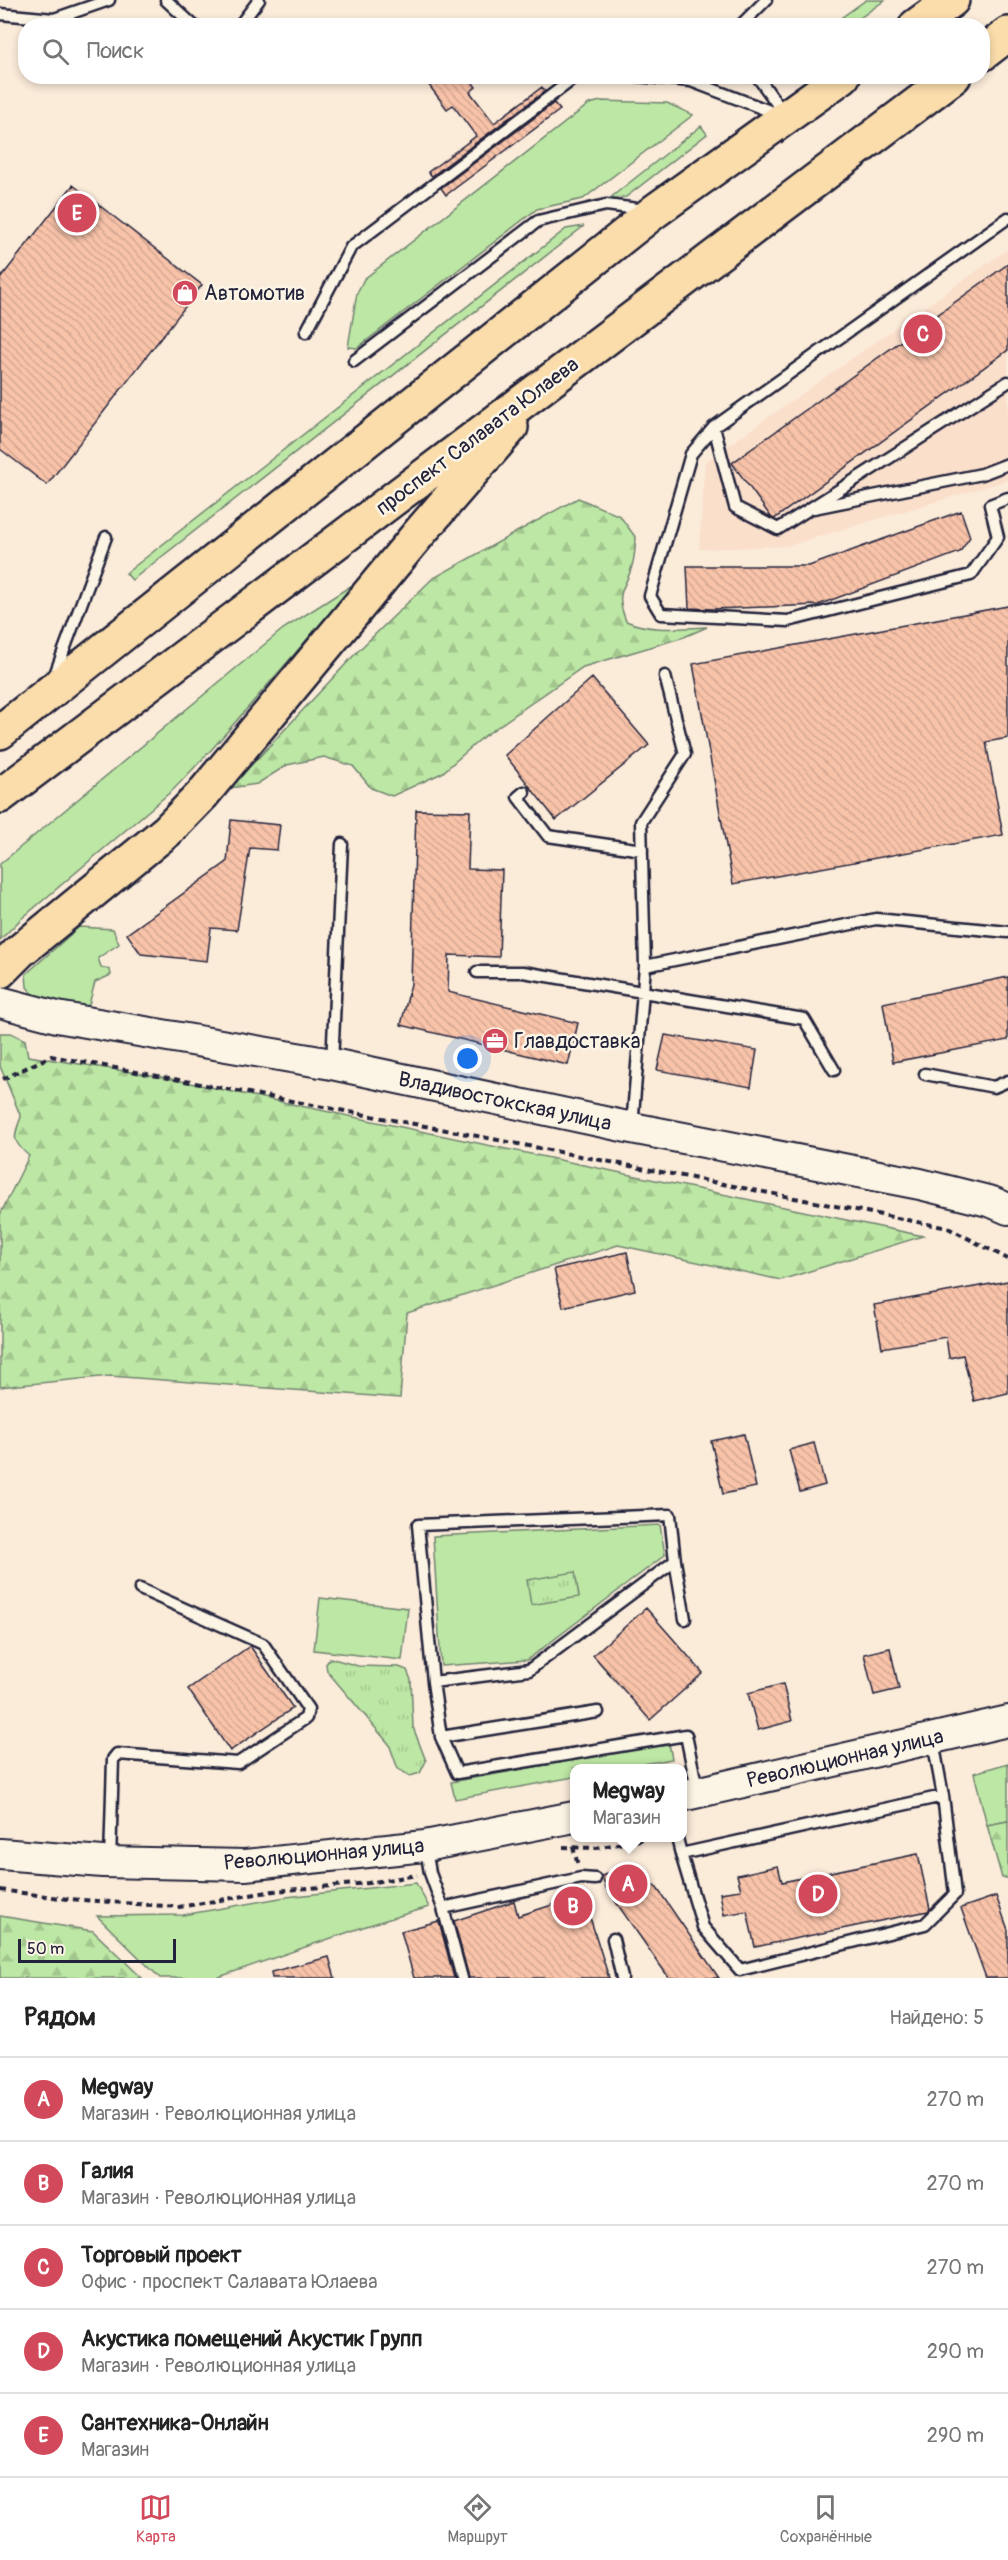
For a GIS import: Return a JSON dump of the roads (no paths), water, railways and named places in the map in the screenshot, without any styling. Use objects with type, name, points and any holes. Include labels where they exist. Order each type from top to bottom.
[{"type":"main road","points":[[927,18],[952,0]]},
{"type":"main road","points":[[990,48],[1008,34]]},
{"type":"main road","points":[[990,65],[1008,57]]},
{"type":"main road","points":[[0,732],[656,211],[832,84]]},
{"type":"main road","name":"проспект Салавата Юлаева","points":[[0,796],[943,85]]},
{"type":"main road","points":[[10,961],[167,831],[202,795],[421,531],[554,377]]},
{"type":"street","points":[[10,961],[13,1006]]},
{"type":"street","name":"Владивостокская улица","points":[[13,1006],[57,1017],[332,1064],[632,1128],[920,1184],[993,1202],[1008,1209]]},
{"type":"street","name":"Революционная улица","points":[[690,1795],[1008,1721]]},
{"type":"street","name":"Революционная улица","points":[[0,1854],[110,1862],[245,1865],[425,1845],[570,1818]]},
{"type":"lane","points":[[57,18],[109,0]]},
{"type":"lane","points":[[166,0],[185,18]]},
{"type":"lane","points":[[245,18],[259,0]]},
{"type":"lane","points":[[748,18],[766,0]]},
{"type":"lane","points":[[0,14],[43,18]]},
{"type":"lane","points":[[306,332],[351,247],[566,84]]},
{"type":"lane","points":[[699,84],[786,117]]},
{"type":"lane","points":[[763,84],[786,117]]},
{"type":"lane","points":[[354,361],[538,221],[606,205],[656,211]]},
{"type":"lane","points":[[1008,219],[714,427],[691,454],[650,596],[662,614],[788,621],[971,575],[998,537],[990,505],[1008,498]]},
{"type":"lane","points":[[714,427],[735,507],[778,529],[1008,382]]},
{"type":"lane","points":[[808,510],[982,474],[1008,464]]},
{"type":"lane","points":[[48,694],[106,537]]},
{"type":"lane","points":[[632,1128],[645,966],[641,822],[685,754],[665,676]]},
{"type":"lane","points":[[524,792],[518,797],[548,836],[642,849]]},
{"type":"lane","points":[[332,1064],[342,844]]},
{"type":"lane","points":[[645,966],[876,919],[1008,932]]},
{"type":"lane","points":[[477,972],[523,972],[804,1019],[834,1070]]},
{"type":"lane","points":[[925,1074],[994,1087],[1008,1081]]},
{"type":"lane","points":[[685,1619],[669,1515],[418,1525],[433,1682],[441,1737],[457,1773],[686,1735],[690,1795]]},
{"type":"lane","points":[[433,1682],[529,1670],[675,1561]]},
{"type":"lane","points":[[110,1862],[113,1759],[117,1754],[238,1762],[306,1718],[308,1709],[263,1644],[140,1589]]},
{"type":"lane","points":[[441,1737],[598,1712]]},
{"type":"lane","points":[[678,1842],[703,1926],[740,1970],[925,1924],[955,1894],[943,1796],[933,1738]]},
{"type":"lane","points":[[681,1854],[943,1796]]},
{"type":"lane","points":[[425,1845],[430,1873],[443,1908],[462,1978]]},
{"type":"lane","points":[[443,1908],[581,1878],[595,1879]]},
{"type":"lane","points":[[613,1939],[622,1978]]},
{"type":"place","name":"Сантехника-Онлайн","points":[[77,213]]},
{"type":"place","name":"Автомотив","points":[[185,293]]},
{"type":"place","name":"Торговый проект","points":[[923,334]]},
{"type":"place","name":"Главдоставка","points":[[495,1041]]},
{"type":"place","name":"Megway","points":[[628,1884]]},
{"type":"place","name":"Акустика помещений Акустик Групп","points":[[818,1894]]},
{"type":"place","name":"Галия","points":[[573,1906]]}]
